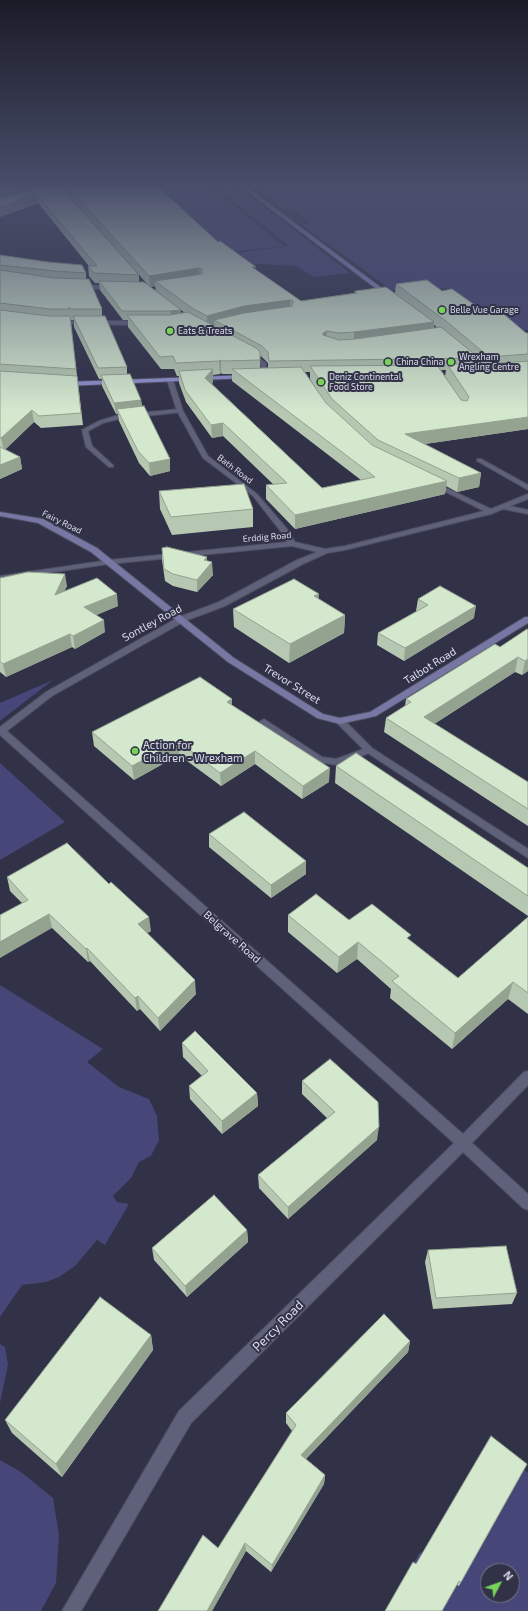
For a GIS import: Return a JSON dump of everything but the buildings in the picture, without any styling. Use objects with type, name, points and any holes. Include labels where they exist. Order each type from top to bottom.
[{"type":"main road","points":[[342,260],[394,299]]},
{"type":"main road","points":[[58,384],[249,376]]},
{"type":"main road","points":[[257,376],[273,376]]},
{"type":"main road","name":"Fairy Road","points":[[0,514],[40,521],[94,550],[109,562]]},
{"type":"main road","name":"Trevor Street","points":[[109,562],[182,619],[231,660],[320,716],[340,721]]},
{"type":"main road","name":"Talbot Road","points":[[340,721],[373,714],[528,620]]},
{"type":"street","points":[[72,286],[120,288]]},
{"type":"street","points":[[51,323],[147,323]]},
{"type":"street","points":[[245,352],[259,359],[264,364],[265,376]]},
{"type":"street","name":"Bath Road","points":[[170,380],[180,411],[205,457],[255,495],[285,532],[292,544]]},
{"type":"street","points":[[111,466],[89,447],[85,430],[101,422],[118,417],[180,411]]},
{"type":"street","points":[[479,460],[528,488]]},
{"type":"street","points":[[429,482],[491,512]]},
{"type":"street","name":"Erddig Road","points":[[0,578],[109,562],[292,544],[325,551],[345,548],[491,512],[528,496]]},
{"type":"street","points":[[503,507],[528,512]]},
{"type":"street","name":"Sontley Road","points":[[0,732],[49,694],[182,619],[222,604],[300,562],[325,551]]},
{"type":"street","points":[[340,721],[369,750],[528,854]]},
{"type":"street","points":[[264,722],[320,760],[337,762],[369,750]]},
{"type":"street","name":"Belgrave Road","points":[[0,732],[463,1143],[528,1203]]},
{"type":"street","name":"Percy Road","points":[[71,1611],[185,1417],[463,1143],[528,1076]]},
{"type":"shaded area","points":[[235,260],[333,260],[350,273],[314,277],[296,266],[260,264],[241,266]]},
{"type":"shaded area","points":[[351,260],[528,260],[528,330],[512,329],[446,288],[408,293],[403,290],[393,291]]},
{"type":"shaded area","points":[[53,680],[0,721],[0,703]]},
{"type":"shaded area","points":[[0,763],[65,822],[0,860]]},
{"type":"shaded area","points":[[0,985],[103,1049],[87,1062],[119,1087],[149,1099],[157,1116],[159,1140],[151,1156],[139,1162],[131,1178],[113,1196],[117,1202],[129,1204],[105,1245],[97,1240],[75,1266],[59,1277],[46,1282],[22,1285],[0,1317]]},
{"type":"shaded area","points":[[0,1344],[5,1347],[8,1365],[0,1403]]},
{"type":"shaded area","points":[[0,1460],[21,1472],[53,1498],[59,1535],[56,1583],[41,1611],[0,1611]]},
{"type":"shaded area","points":[[524,1469],[528,1473],[528,1611],[442,1611],[412,1566],[420,1552],[458,1586]]},
{"type":"place","name":"Belle Vue Garage","points":[[442,310]]},
{"type":"place","name":"Eats & Treats","points":[[170,331]]},
{"type":"place","name":"China China","points":[[388,362]]},
{"type":"place","name":"Wrexham Angling Centre","points":[[451,362]]},
{"type":"place","name":"Deniz Continental Food Store","points":[[321,382]]},
{"type":"place","name":"Action for Children - Wrexham","points":[[135,751]]}]
